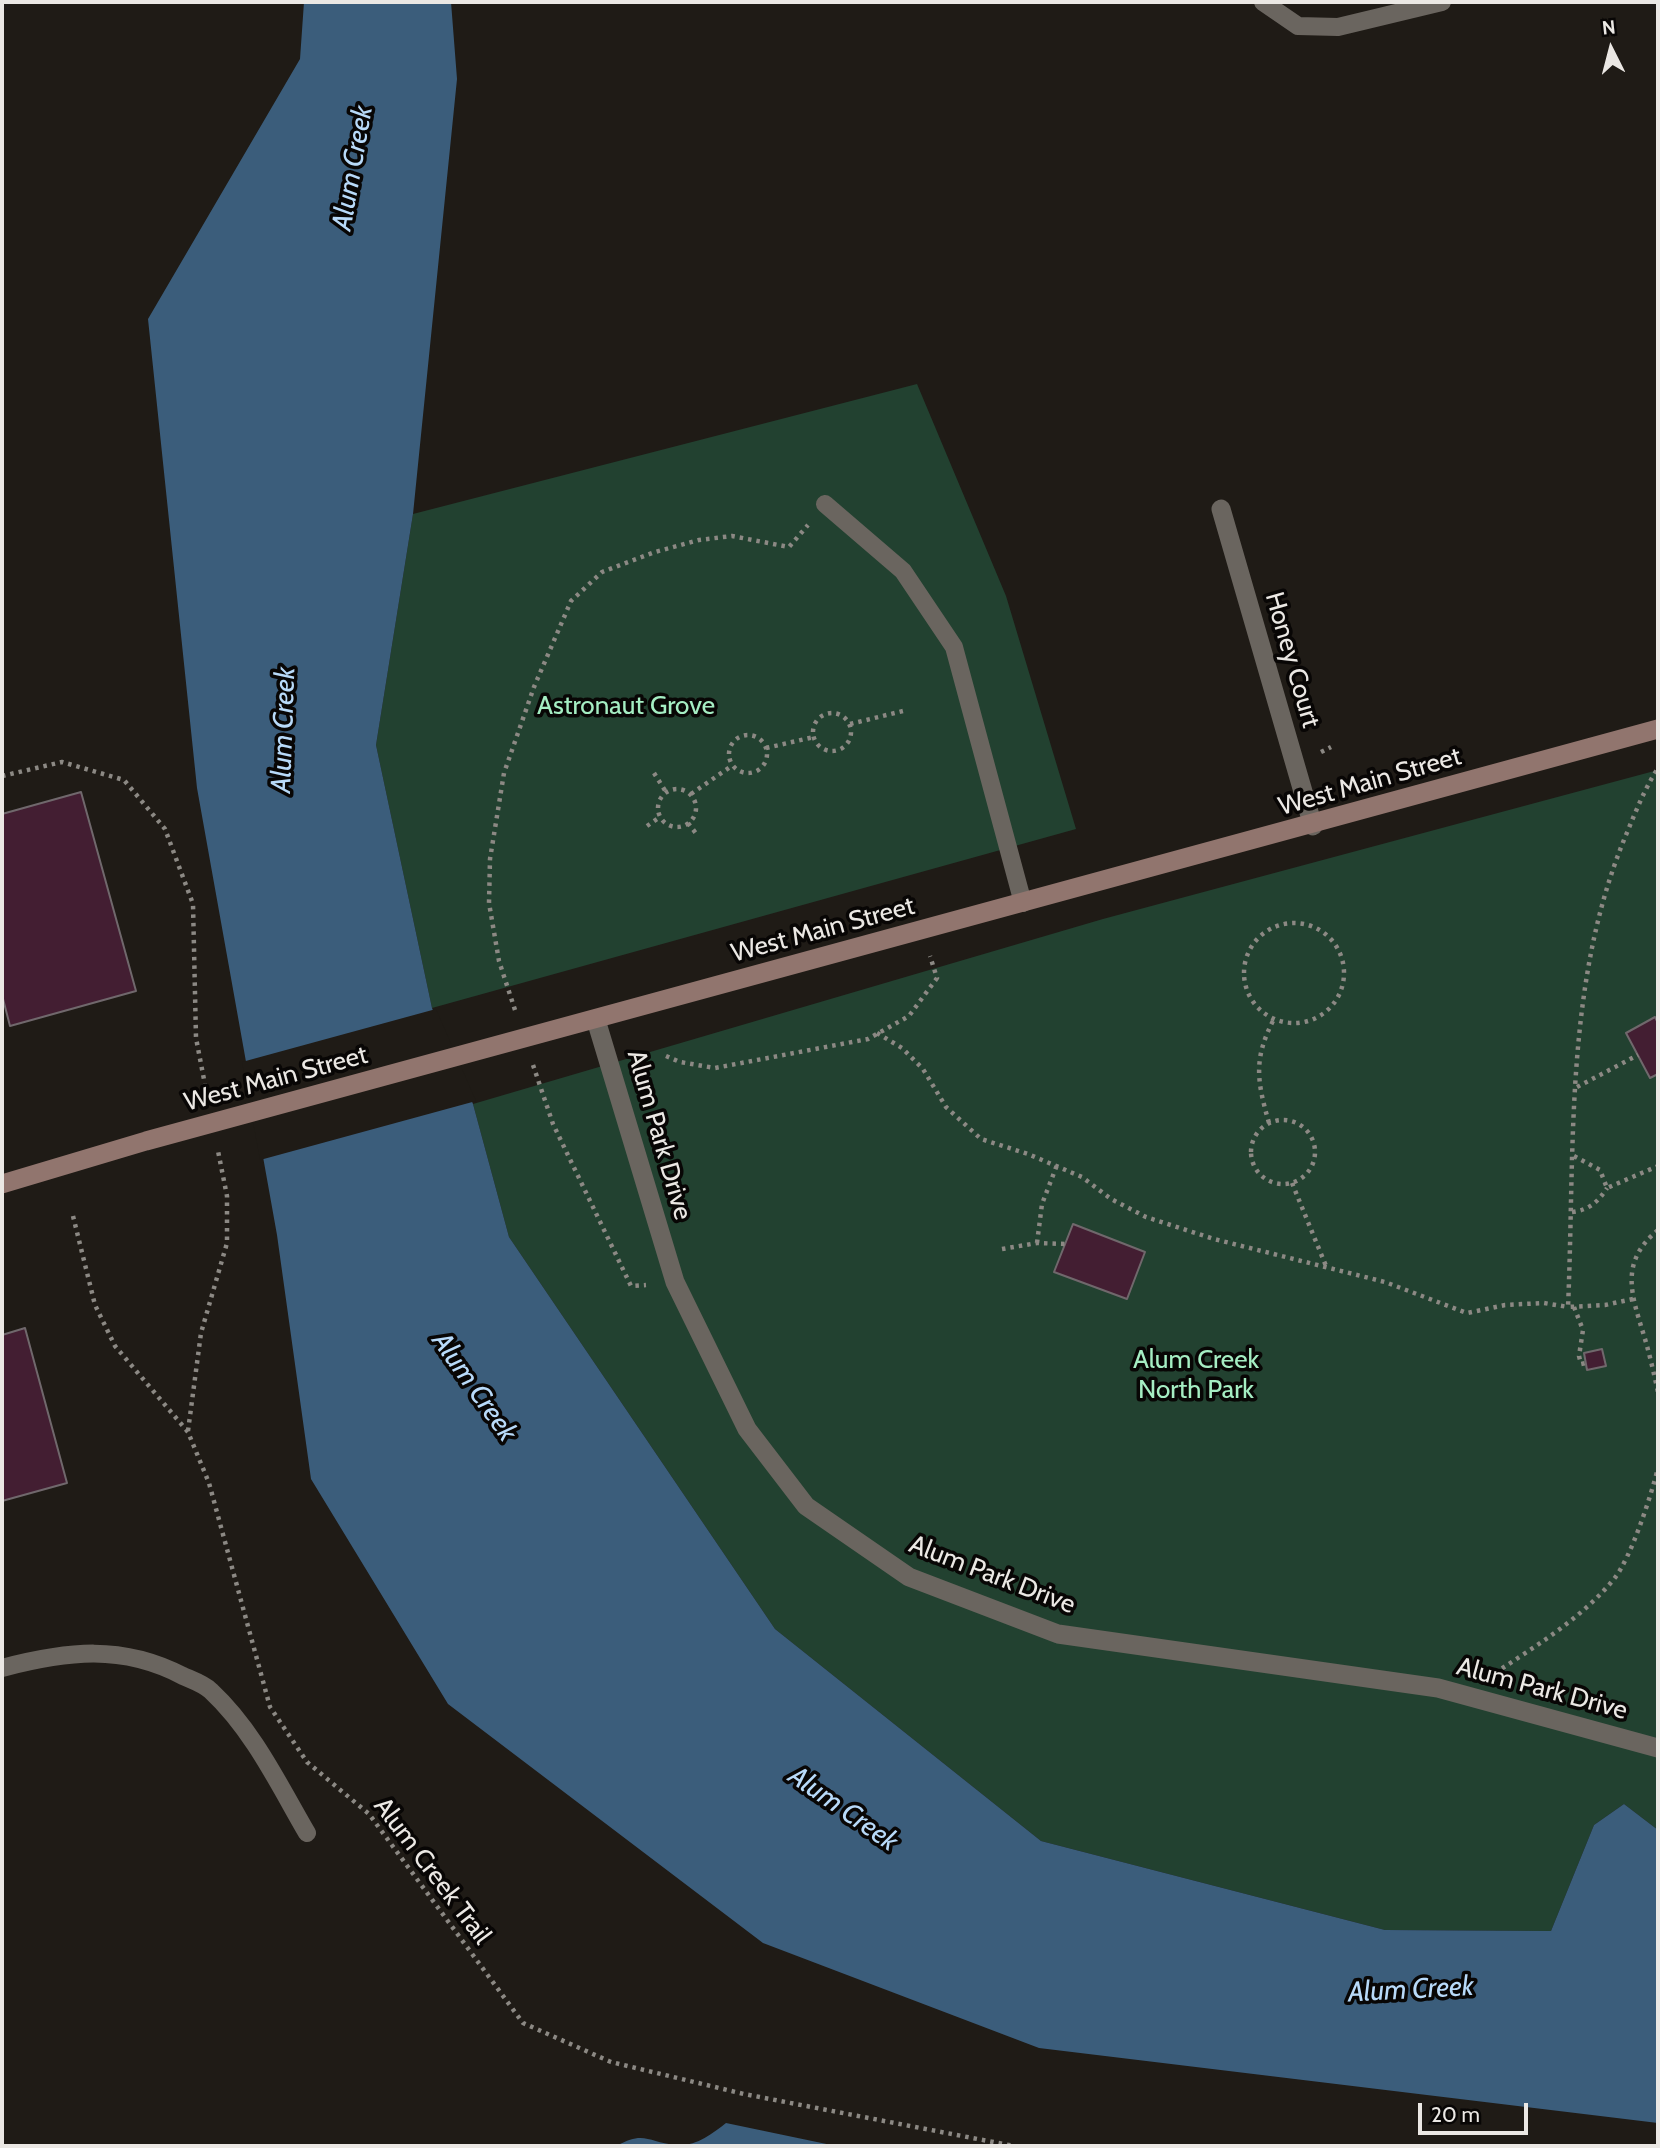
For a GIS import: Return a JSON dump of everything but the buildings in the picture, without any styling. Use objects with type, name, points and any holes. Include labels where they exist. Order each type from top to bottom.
[{"type":"main road","name":"West Main Street","points":[[2,1184],[146,1141],[1313,826],[1658,729]]},
{"type":"street","name":"Honey Court","points":[[1221,509],[1313,826]]},
{"type":"street","name":"Alum Park Drive","points":[[596,1020],[675,1282],[747,1429],[806,1506],[909,1577],[1058,1634],[1438,1688],[1658,1748]]},
{"type":"lane","points":[[1263,2],[1297,26],[1338,27],[1442,2]]},
{"type":"lane","points":[[825,505],[903,571],[954,647],[1023,903]]},
{"type":"lane","points":[[2,1668],[48,1656],[103,1652],[155,1661],[210,1689],[245,1729],[307,1833]]},
{"type":"path","points":[[516,1012],[495,938],[489,904],[490,859],[504,773],[534,687],[571,601],[602,572],[655,552],[699,540],[732,536],[789,547],[825,505]]},
{"type":"path","points":[[850,724],[907,710]]},
{"type":"path","points":[[823,715],[841,715],[850,724],[849,741],[836,751],[825,750],[814,737],[815,724],[823,715]]},
{"type":"path","points":[[752,735],[766,748],[766,759],[760,769],[748,773],[733,765],[729,753],[739,737],[752,735]]},
{"type":"path","points":[[766,748],[814,737]]},
{"type":"path","points":[[2,776],[62,762],[124,780],[165,829],[193,904],[195,1038],[209,1104]]},
{"type":"path","points":[[691,794],[733,765]]},
{"type":"path","points":[[1586,1363],[1581,1364],[1579,1356],[1583,1330],[1571,1307],[1578,1031],[1594,933],[1608,877],[1644,789],[1658,768]]},
{"type":"path","points":[[654,773],[666,792]]},
{"type":"path","points":[[676,789],[691,794],[696,809],[688,823],[673,827],[660,817],[658,807],[666,792],[676,789]]},
{"type":"path","points":[[647,826],[660,817]]},
{"type":"path","points":[[688,823],[698,836]]},
{"type":"path","points":[[1295,922],[1312,925],[1328,934],[1338,947],[1344,963],[1345,980],[1340,995],[1331,1009],[1318,1018],[1302,1023],[1274,1019],[1257,1008],[1248,994],[1244,978],[1248,953],[1263,933],[1279,924],[1295,922]]},
{"type":"path","points":[[666,1056],[680,1062],[715,1068],[868,1039],[909,1016],[937,978],[933,964]]},
{"type":"path","points":[[1269,1123],[1261,1095],[1257,1062],[1263,1040],[1274,1019]]},
{"type":"path","points":[[877,1033],[902,1048],[923,1069],[946,1107],[981,1139],[1082,1177],[1111,1199],[1146,1217],[1214,1239],[1385,1282],[1467,1313],[1505,1305],[1571,1307],[1605,1305],[1633,1299]]},
{"type":"path","points":[[1576,1087],[1638,1055]]},
{"type":"path","points":[[532,1062],[553,1124],[631,1286],[675,1282]]},
{"type":"path","points":[[1278,1121],[1297,1124],[1305,1129],[1314,1145],[1313,1164],[1292,1183],[1267,1180],[1251,1160],[1252,1142],[1269,1123],[1278,1121]]},
{"type":"path","points":[[188,1432],[201,1333],[227,1243],[227,1196],[217,1143]]},
{"type":"path","points":[[1574,1156],[1600,1170],[1607,1188]]},
{"type":"path","points":[[1037,1243],[1042,1204],[1057,1166]]},
{"type":"path","points":[[1572,1212],[1583,1210],[1598,1201],[1607,1188],[1658,1166]]},
{"type":"path","points":[[1292,1183],[1326,1266]]},
{"type":"path","name":"Alum Creek Trail","points":[[73,1216],[95,1305],[115,1346],[188,1432],[209,1483],[270,1707],[307,1762],[369,1814],[523,2023],[611,2062],[744,2094],[1014,2146]]},
{"type":"path","points":[[1658,1230],[1647,1240],[1633,1262],[1633,1299],[1658,1392]]},
{"type":"path","points":[[1002,1249],[1037,1243],[1065,1244]]},
{"type":"path","points":[[1461,1694],[1558,1632],[1615,1578],[1648,1505],[1658,1468]]},
{"type":"green space","name":"Astronaut Grove","points":[[917,384],[1006,596],[1076,829],[432,1008],[376,745],[413,514]]},
{"type":"green space","name":"Alum Creek North Park","points":[[1658,770],[1658,1830],[1624,1804],[1594,1825],[1551,1931],[1385,1930],[1041,1841],[775,1629],[509,1237],[473,1104],[1103,919]]},
{"type":"water","name":"Alum Creek","points":[[304,2],[451,2],[457,79],[413,514],[376,745],[432,1008],[473,1104],[509,1237],[775,1629],[1041,1841],[1385,1930],[1551,1931],[1594,1825],[1624,1804],[1658,1830],[1658,2123],[1039,2048],[763,1943],[448,1704],[311,1479],[277,1235],[197,788],[148,319],[300,59]]},
{"type":"water","points":[[726,2123],[836,2146],[617,2146],[640,2138],[667,2144],[690,2144]]},
{"type":"pier","points":[[436,1009],[476,1101],[260,1160],[242,1062]]}]
